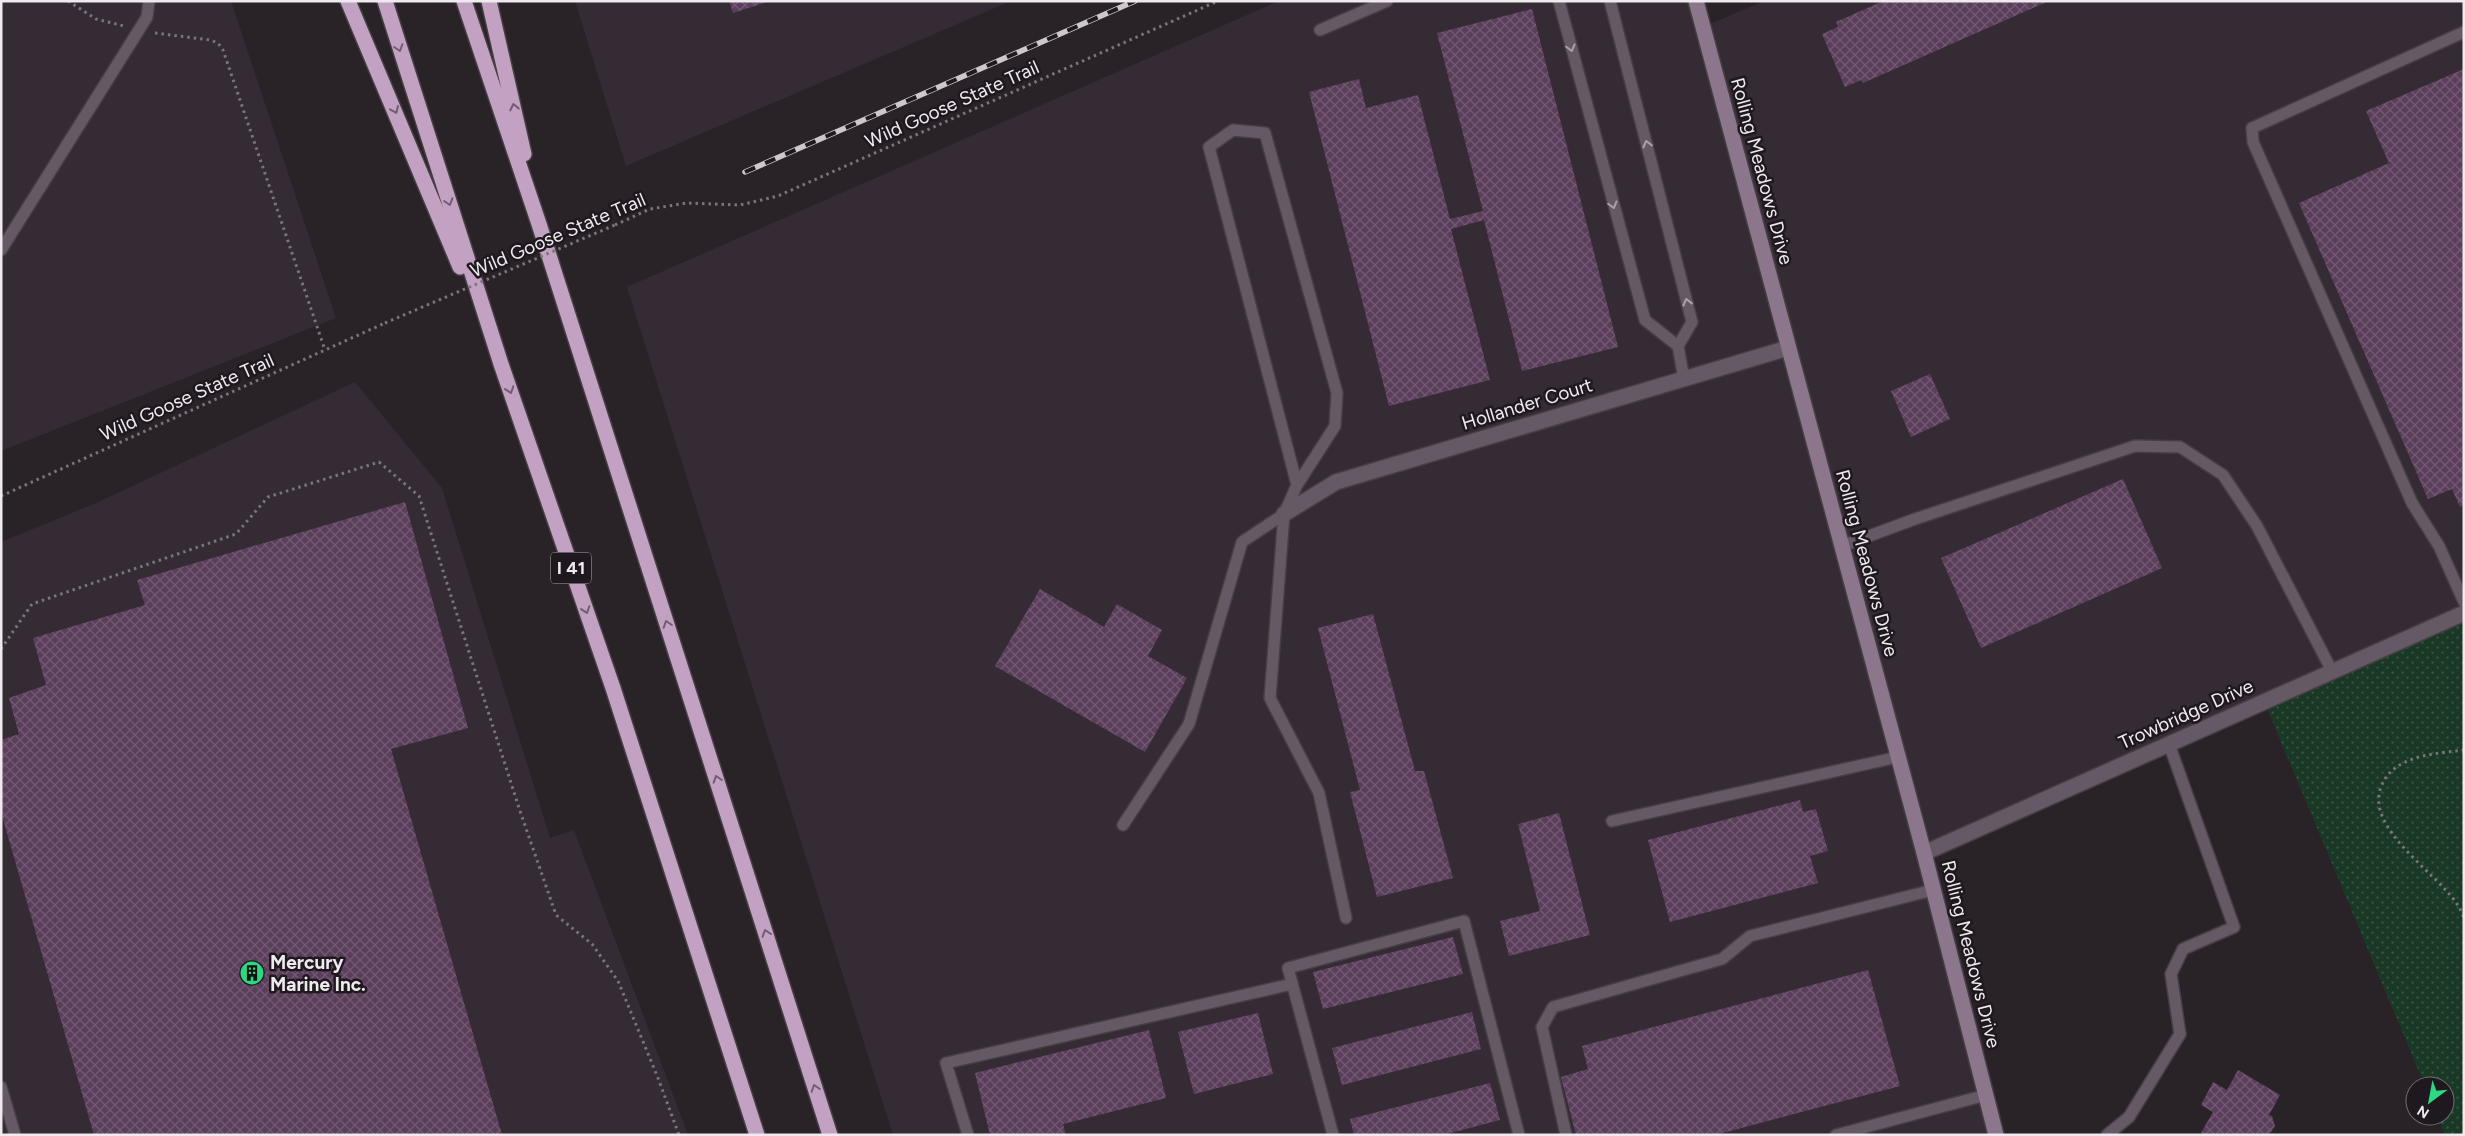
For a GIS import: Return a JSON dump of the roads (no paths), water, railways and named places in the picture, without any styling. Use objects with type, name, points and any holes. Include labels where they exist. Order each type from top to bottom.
[{"type":"highway","points":[[348,1],[501,364]]},
{"type":"highway","name":"I 41","points":[[384,1],[501,364],[613,688],[757,1135]]},
{"type":"highway","points":[[464,1],[539,224],[830,1135]]},
{"type":"highway","points":[[489,1],[539,224]]},
{"type":"main road","name":"Rolling Meadows Drive","points":[[1696,1],[1934,890],[1996,1135]]},
{"type":"street","name":"Hollander Court","points":[[1284,514],[1336,482],[1788,348]]},
{"type":"street","name":"Trowbridge Drive","points":[[1924,853],[2464,613]]},
{"type":"lane","points":[[1,250],[147,17],[149,1]]},
{"type":"lane","points":[[1320,30],[1387,1]]},
{"type":"lane","points":[[1558,1],[1644,320],[1678,346]]},
{"type":"lane","points":[[1610,1],[1692,322],[1678,346],[1684,379]]},
{"type":"lane","points":[[2464,32],[2252,128],[2252,142],[2412,503],[2439,546],[2464,602]]},
{"type":"lane","points":[[1297,485],[1208,147],[1233,130],[1266,133],[1337,393],[1335,426],[1297,485],[1284,514],[1270,698],[1319,793],[1346,918]]},
{"type":"lane","points":[[1842,546],[1915,519],[2135,446],[2180,447],[2223,475],[2257,526],[2332,671]]},
{"type":"lane","points":[[1123,824],[1190,724],[1242,542],[1284,514]]},
{"type":"lane","points":[[2107,1135],[2129,1117],[2180,1034],[2171,974],[2183,950],[2234,927],[2169,744]]},
{"type":"lane","points":[[1612,821],[1898,757]]},
{"type":"lane","points":[[1566,1135],[1542,1027],[1553,1007],[1722,960],[1750,936],[1934,890]]},
{"type":"lane","points":[[1333,1135],[1288,968],[1464,921],[1519,1135]]},
{"type":"lane","points":[[968,1135],[946,1063],[1292,984]]},
{"type":"lane","points":[[1,1087],[16,1135]]},
{"type":"lane","points":[[1836,1135],[1986,1095]]},
{"type":"railway","points":[[745,172],[1135,1]]},
{"type":"place","name":"Mercury Marine Inc.","points":[[252,973]]}]
